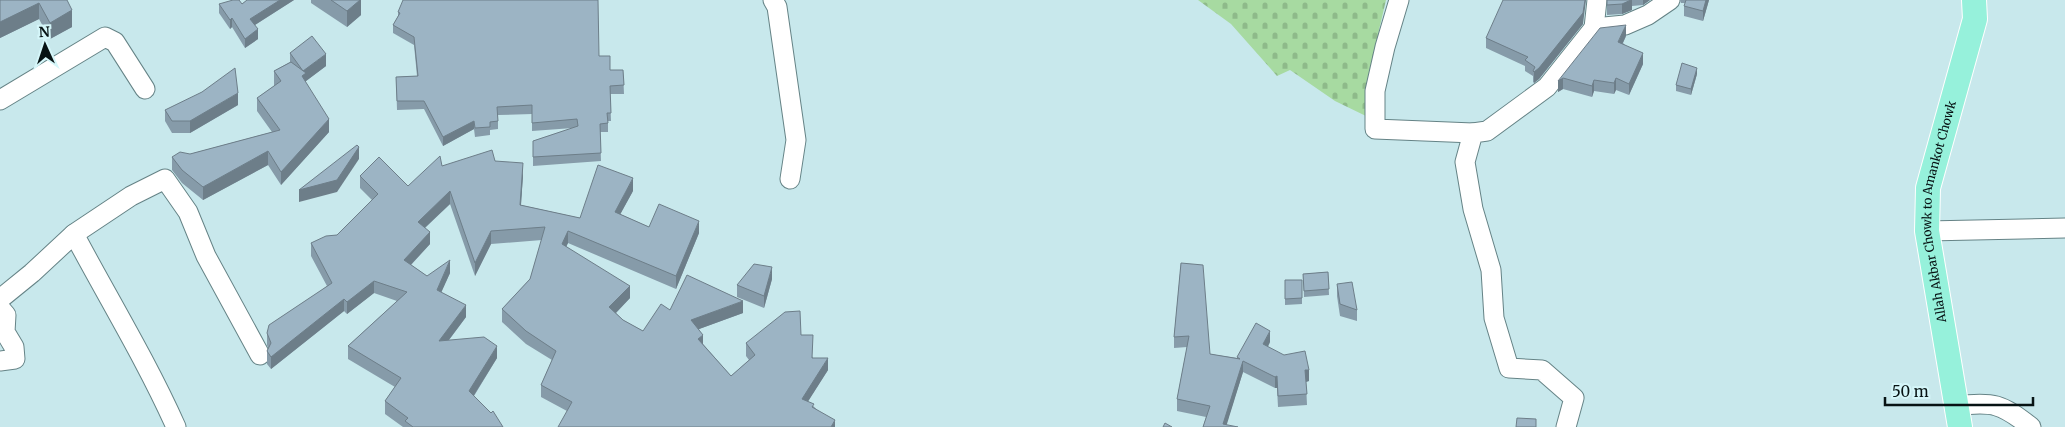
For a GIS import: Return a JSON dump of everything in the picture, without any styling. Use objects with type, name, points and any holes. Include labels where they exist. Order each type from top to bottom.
[{"type":"main road","name":"Allah Akbar Chowk to Amankot Chowk","points":[[1958,416],[1927,231],[1928,188],[1975,19],[1974,0]]},
{"type":"street","points":[[773,0],[777,7],[796,140],[790,180]]},
{"type":"street","points":[[1399,0],[1384,47],[1375,91],[1375,130],[1473,133],[1487,131],[1547,87],[1594,28],[1597,0]]},
{"type":"street","points":[[1594,28],[1625,25],[1648,16],[1670,0]]},
{"type":"street","points":[[0,100],[105,37],[115,42],[145,89]]},
{"type":"street","points":[[1473,133],[1465,162],[1473,209],[1491,270],[1494,318],[1502,348],[1509,368],[1542,370],[1574,398],[1566,427]]},
{"type":"street","points":[[0,299],[32,273],[74,234],[130,196],[164,179],[188,212],[206,256],[260,355]]},
{"type":"street","points":[[1927,231],[2065,228]]},
{"type":"street","points":[[74,234],[116,314],[155,380],[176,427]]},
{"type":"street","points":[[0,308],[6,315],[5,332],[14,347],[15,359],[0,361]]},
{"type":"street","points":[[1958,416],[1978,403],[1994,404],[2012,412],[2031,427]]},
{"type":"green space","points":[[1198,0],[1386,0],[1379,30],[1368,117],[1335,101],[1290,70],[1277,76],[1231,24]]},
{"type":"building","points":[[0,0],[67,0],[72,10],[50,23],[39,3],[0,22]]},
{"type":"building","points":[[239,0],[242,4],[247,0],[280,0],[250,19],[258,29],[245,39],[232,18],[230,20],[219,4]]},
{"type":"building","points":[[331,0],[360,0],[347,11]]},
{"type":"building","points":[[403,0],[598,0],[599,56],[610,56],[610,70],[623,70],[624,85],[610,86],[611,113],[607,113],[608,123],[600,124],[601,153],[533,157],[533,141],[578,126],[577,119],[532,123],[532,105],[497,107],[498,121],[490,122],[490,127],[475,128],[474,121],[443,137],[424,101],[397,101],[396,77],[418,76],[414,37],[393,25],[400,13],[398,12]]},
{"type":"building","points":[[1503,0],[1585,0],[1583,13],[1534,72],[1535,67],[1525,60],[1528,57],[1486,38]]},
{"type":"building","points":[[1607,0],[1631,0],[1622,4],[1607,5]]},
{"type":"building","points":[[1686,0],[1706,0],[1703,11],[1684,6]]},
{"type":"building","points":[[1626,25],[1618,42],[1643,53],[1629,84],[1616,78],[1614,83],[1594,80],[1592,86],[1563,78],[1558,81],[1600,28]]},
{"type":"building","points":[[312,36],[326,54],[303,71],[290,53]]},
{"type":"building","points":[[291,62],[306,73],[302,76],[329,119],[281,172],[268,151],[203,187],[182,170],[172,157],[180,152],[190,154],[280,130],[257,98],[281,81],[274,71]]},
{"type":"building","points":[[1682,63],[1697,68],[1691,89],[1676,85]]},
{"type":"building","points":[[235,68],[238,93],[190,121],[172,121],[165,110],[202,92]]},
{"type":"building","points":[[357,145],[359,147],[337,180],[299,190]]},
{"type":"building","points":[[492,150],[495,161],[523,163],[520,205],[580,218],[598,165],[633,178],[615,212],[649,227],[659,204],[699,221],[676,276],[568,231],[562,244],[630,286],[609,307],[623,320],[643,331],[661,304],[670,310],[687,275],[743,301],[691,320],[703,335],[698,339],[731,376],[755,355],[746,343],[785,312],[800,311],[801,335],[813,335],[812,358],[828,358],[802,399],[814,404],[812,407],[835,420],[831,427],[558,427],[572,402],[541,385],[556,351],[526,331],[502,309],[530,279],[545,227],[491,231],[475,263],[450,191],[418,222],[430,232],[404,260],[427,276],[450,260],[437,290],[466,305],[439,341],[484,337],[497,346],[469,391],[491,413],[493,411],[503,427],[413,427],[405,421],[408,418],[385,401],[401,378],[348,346],[407,292],[374,281],[347,302],[344,299],[271,357],[267,351],[271,343],[267,333],[269,325],[332,283],[311,243],[326,236],[337,235],[378,194],[360,176],[379,157],[408,186],[440,156],[442,166]]},
{"type":"building","points":[[1181,263],[1203,265],[1210,354],[1240,359],[1237,357],[1256,323],[1270,331],[1263,344],[1284,355],[1305,351],[1309,370],[1305,370],[1307,394],[1278,396],[1277,376],[1275,377],[1243,361],[1223,424],[1238,427],[1203,427],[1210,406],[1177,399],[1189,336],[1174,337]]},
{"type":"building","points":[[754,264],[772,267],[764,296],[737,285]]},
{"type":"building","points":[[1328,272],[1329,289],[1304,291],[1303,274]]},
{"type":"building","points":[[1285,280],[1302,280],[1302,298],[1285,299]]},
{"type":"building","points":[[1352,282],[1357,310],[1340,304],[1337,284]]},
{"type":"building","points":[[1517,418],[1536,419],[1536,427],[1516,427]]},
{"type":"building","points":[[1165,423],[1172,427],[1163,427]]}]
